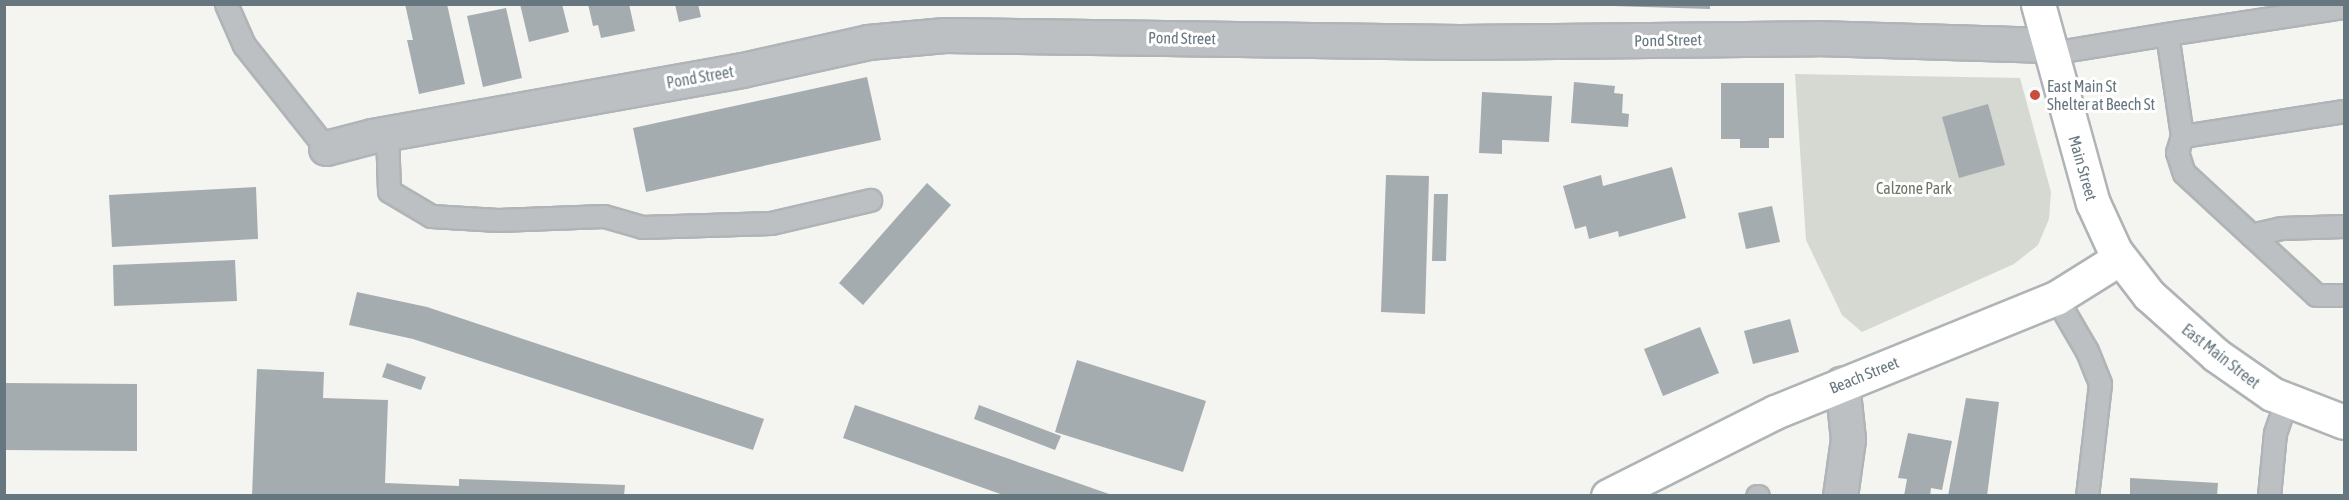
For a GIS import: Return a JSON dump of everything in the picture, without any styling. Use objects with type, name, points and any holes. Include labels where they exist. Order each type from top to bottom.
[{"type":"main road","name":"Main Street","points":[[2038,4],[2093,203],[2120,258]]},
{"type":"main road","name":"Beach Street","points":[[1608,495],[1717,438],[1842,383],[2056,298],[2120,258]]},
{"type":"main road","name":"East Main Street","points":[[2120,258],[2149,295],[2190,333],[2247,377],[2286,401],[2344,422]]},
{"type":"street","name":"Pond Street","points":[[326,148],[387,133],[742,70],[868,42],[945,35],[1460,42],[1815,38],[2050,49]]},
{"type":"street","points":[[1840,495],[1848,439],[1842,383]]},
{"type":"lane","points":[[226,4],[244,45],[326,148]]},
{"type":"lane","points":[[2050,49],[2344,7]]},
{"type":"lane","points":[[2167,34],[2182,136],[2177,152],[2184,173],[2316,295],[2344,295]]},
{"type":"lane","points":[[2182,136],[2344,111]]},
{"type":"lane","points":[[387,133],[389,191],[431,216],[498,220],[604,216],[642,227],[771,223],[870,201]]},
{"type":"lane","points":[[2251,235],[2281,228],[2344,226]]},
{"type":"lane","points":[[2056,298],[2087,351],[2100,384],[2087,495]]},
{"type":"lane","points":[[2269,495],[2275,434],[2286,401]]},
{"type":"green space","name":"Calzone Park","points":[[1795,74],[2020,78],[2051,192],[2049,219],[2038,245],[2014,264],[1862,332],[1842,315],[1806,240]]},
{"type":"building","points":[[405,4],[447,4],[465,84],[419,94],[407,40],[413,40]]},
{"type":"building","points":[[520,4],[562,4],[569,32],[529,42]]},
{"type":"building","points":[[588,4],[629,4],[635,31],[601,38],[598,25],[593,26]]},
{"type":"building","points":[[675,4],[698,4],[701,17],[679,22]]},
{"type":"building","points":[[1613,4],[1710,4],[1710,9],[1613,6]]},
{"type":"building","points":[[506,8],[522,78],[483,87],[467,16]]},
{"type":"building","points":[[867,77],[881,140],[646,192],[633,128]]},
{"type":"building","points":[[1574,82],[1615,86],[1614,93],[1623,94],[1622,113],[1629,114],[1628,127],[1571,123]]},
{"type":"building","points":[[1721,83],[1784,83],[1784,138],[1769,138],[1769,148],[1740,148],[1740,139],[1721,139]]},
{"type":"building","points":[[1482,92],[1552,96],[1549,142],[1502,140],[1502,154],[1479,153]]},
{"type":"building","points":[[1988,104],[2005,165],[1959,178],[1942,117]]},
{"type":"building","points":[[1672,167],[1686,218],[1619,237],[1618,231],[1589,239],[1586,226],[1575,229],[1563,186],[1601,175],[1603,186]]},
{"type":"building","points":[[1386,175],[1429,176],[1425,314],[1381,312]]},
{"type":"building","points":[[927,183],[951,205],[863,305],[839,283]]},
{"type":"building","points":[[256,187],[258,239],[112,247],[109,195]]},
{"type":"building","points":[[1434,194],[1448,194],[1446,261],[1432,261]]},
{"type":"building","points":[[1772,206],[1780,242],[1746,249],[1738,213]]},
{"type":"building","points":[[235,260],[237,301],[114,306],[113,265]]},
{"type":"building","points":[[357,292],[427,307],[764,419],[753,450],[413,339],[349,325]]},
{"type":"building","points":[[1790,319],[1799,352],[1753,364],[1744,331]]},
{"type":"building","points":[[1700,327],[1719,373],[1663,396],[1644,349]]},
{"type":"building","points":[[1077,360],[1206,401],[1183,472],[1055,432]]},
{"type":"building","points":[[387,363],[426,377],[421,390],[382,377]]},
{"type":"building","points":[[257,369],[324,372],[323,398],[388,400],[385,483],[459,486],[459,479],[625,485],[624,496],[252,496]]},
{"type":"building","points":[[4,383],[137,384],[137,451],[4,450]]},
{"type":"building","points":[[1966,398],[1999,402],[1987,496],[1948,496]]},
{"type":"building","points":[[855,405],[1112,496],[1006,496],[843,438]]},
{"type":"building","points":[[979,405],[1061,436],[1055,450],[974,419]]},
{"type":"building","points":[[1908,433],[1952,441],[1942,490],[1931,488],[1930,496],[1904,496],[1907,479],[1898,478]]},
{"type":"building","points":[[2130,478],[2218,483],[2217,496],[2130,496]]},
{"type":"place","name":"East Main St Shelter at Beech St","points":[[2035,95]]}]
